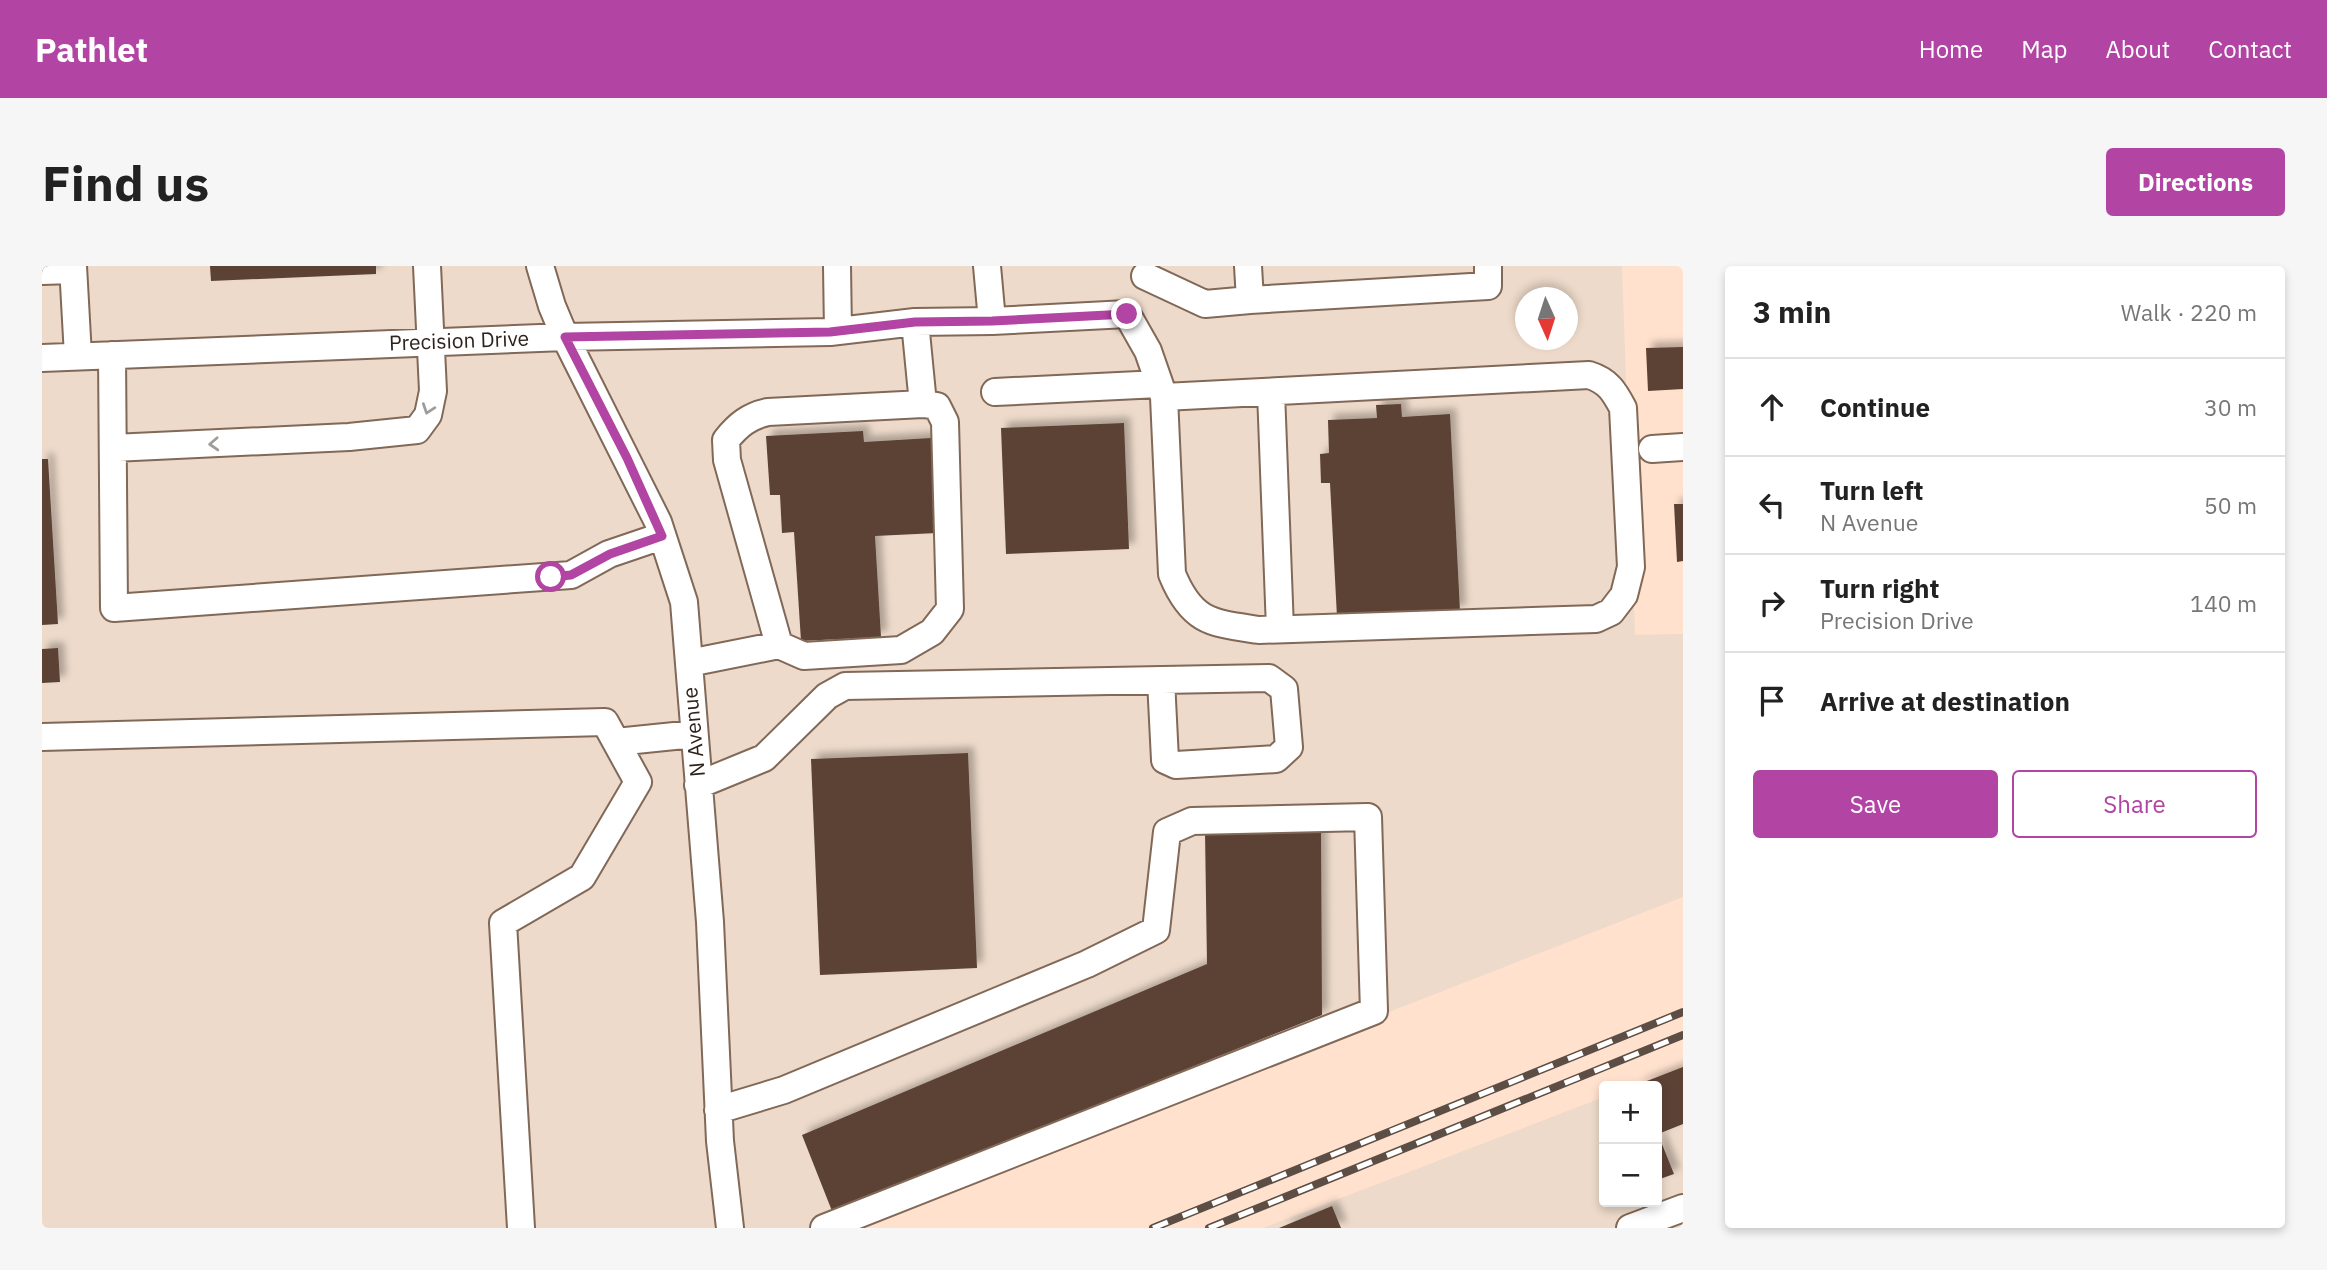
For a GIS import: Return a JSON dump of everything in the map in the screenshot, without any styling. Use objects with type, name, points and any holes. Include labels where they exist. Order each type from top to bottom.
[{"type":"street","points":[[113,448],[349,438],[417,430],[428,415],[433,391],[427,266]]},
{"type":"street","name":"N Avenue","points":[[540,266],[565,337],[627,458],[662,536],[684,602],[710,922],[718,1110],[730,1228]]},
{"type":"street","points":[[837,266],[838,331]]},
{"type":"street","points":[[987,266],[992,321]]},
{"type":"street","points":[[1248,266],[1250,300]]},
{"type":"street","points":[[995,392],[1162,391],[1270,392],[1589,375],[1603,380],[1615,392],[1623,408],[1631,567],[1624,595],[1611,612],[1596,619],[1259,630],[1214,623],[1190,608],[1179,593],[1172,574],[1162,391],[1148,351],[1127,314],[1141,295],[1146,271],[1205,304],[1489,286],[1488,266]]},
{"type":"street","points":[[42,271],[73,268],[78,356]]},
{"type":"street","name":"Precision Drive","points":[[42,358],[565,337],[838,331],[915,322],[1127,314]]},
{"type":"street","points":[[915,322],[923,404]]},
{"type":"street","points":[[112,355],[114,608],[571,575],[610,554],[662,536]]},
{"type":"street","points":[[1270,392],[1280,629]]},
{"type":"street","points":[[689,663],[779,645],[804,656],[901,650],[932,632],[950,609],[945,422],[937,406],[923,404],[768,412],[753,415],[737,426],[726,440],[727,460],[779,645]]},
{"type":"street","points":[[1652,449],[1683,447]]},
{"type":"street","points":[[698,785],[764,758],[827,696],[845,686],[1161,680],[1269,678],[1284,690],[1289,747],[1276,759],[1176,765],[1165,760],[1161,680]]},
{"type":"street","points":[[42,737],[605,722],[638,782],[582,877],[503,923],[521,1228]]},
{"type":"street","points":[[616,742],[694,734]]},
{"type":"street","points":[[718,1110],[796,1084],[1087,964],[1156,930],[1167,832],[1192,821],[1368,817],[1374,1011],[824,1228]]},
{"type":"street","points":[[1630,1228],[1683,1208]]},
{"type":"shaded area","points":[[42,266],[1622,266],[1635,635],[1683,634],[1683,897],[837,1228],[42,1228]]},
{"type":"shaded area","points":[[1683,1067],[1683,1228],[1263,1228],[1599,1099],[1599,1207],[1662,1207],[1662,1081],[1646,1081]]},
{"type":"building","points":[[210,266],[376,266],[376,274],[211,281]]},
{"type":"building","points":[[1683,347],[1683,389],[1648,391],[1646,348]]},
{"type":"building","points":[[1401,404],[1402,417],[1450,414],[1460,611],[1337,617],[1330,483],[1321,483],[1320,454],[1329,453],[1328,420],[1377,418],[1376,405]]},
{"type":"building","points":[[1124,423],[1129,549],[1006,554],[1001,428]]},
{"type":"building","points":[[863,431],[864,442],[931,438],[937,533],[875,536],[881,637],[801,641],[794,532],[782,533],[780,495],[770,495],[766,436]]},
{"type":"building","points":[[42,459],[48,459],[58,624],[42,625]]},
{"type":"building","points":[[1674,504],[1683,504],[1683,561],[1677,562]]},
{"type":"building","points":[[58,648],[60,682],[42,683],[42,649]]},
{"type":"building","points":[[968,753],[977,968],[820,975],[811,759]]},
{"type":"building","points":[[1321,826],[1322,1015],[832,1211],[802,1135],[1207,964],[1205,832]]},
{"type":"building","points":[[1683,1067],[1683,1124],[1662,1132],[1662,1081],[1647,1081]]},
{"type":"building","points":[[1662,1144],[1674,1174],[1662,1178]]},
{"type":"building","points":[[1332,1206],[1341,1228],[1279,1228]]},
{"type":"railway","points":[[1153,1228],[1683,1012]]},
{"type":"railway","points":[[1209,1228],[1683,1035]]},
{"type":"route","points":[[551,577],[571,575],[610,554],[662,536],[627,458],[565,337],[830,332],[915,322],[1127,314]]}]
